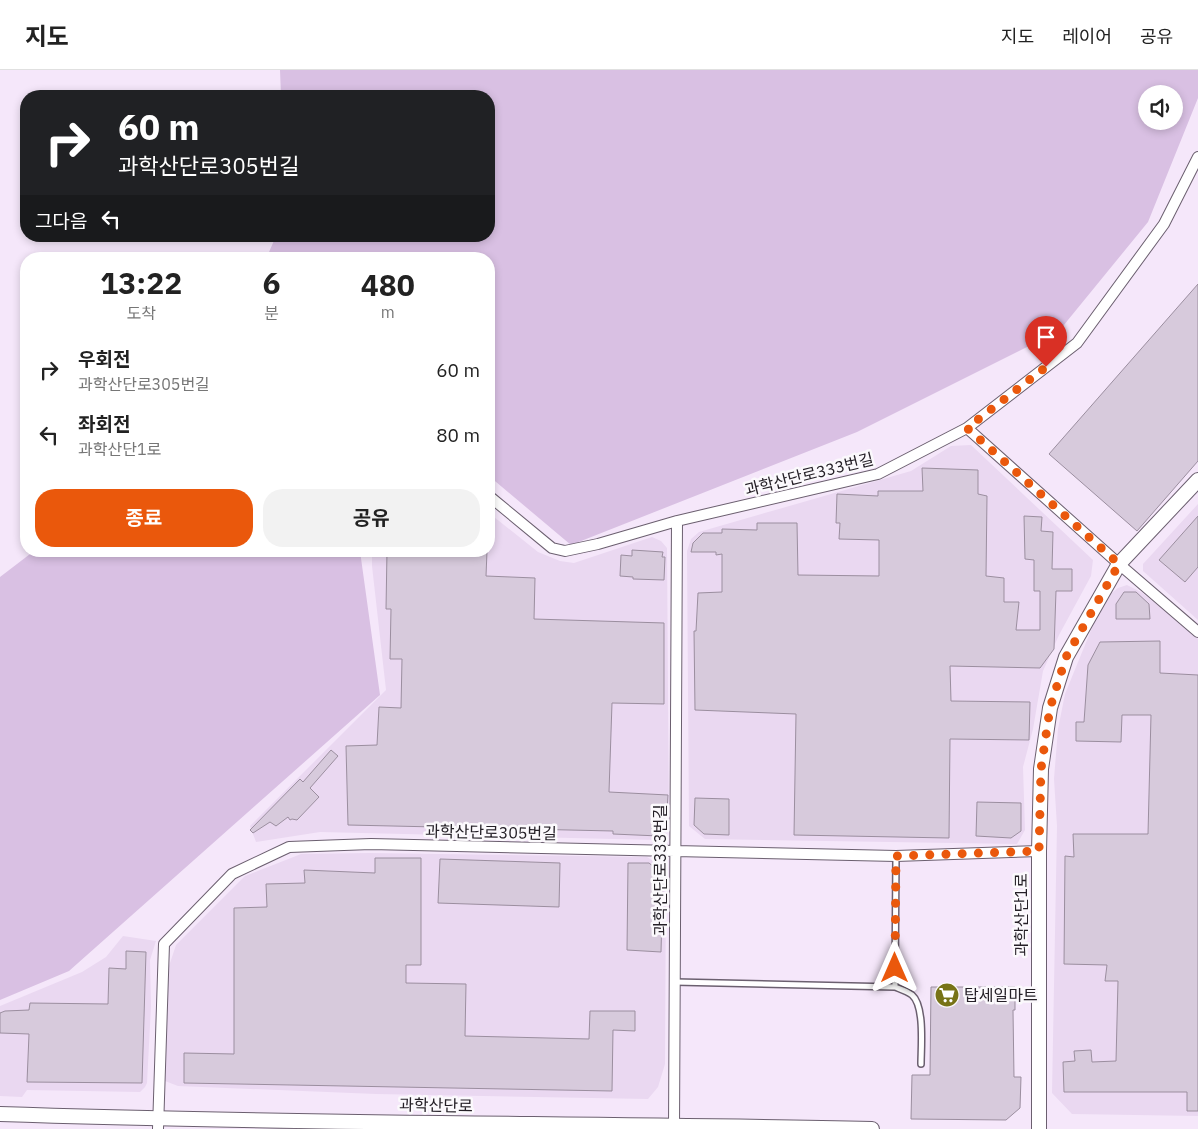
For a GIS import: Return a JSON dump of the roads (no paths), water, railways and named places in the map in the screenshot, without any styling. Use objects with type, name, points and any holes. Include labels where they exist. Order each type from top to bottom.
[{"type":"main road","name":"과학산단1로","points":[[1038,1129],[1041,769],[1050,708],[1066,657],[1119,564],[1198,480]]},
{"type":"main road","name":"과학산단로","points":[[0,1114],[158,1124],[872,1129]]},
{"type":"street","name":"과학산단로333번길","points":[[495,501],[552,548],[565,551],[878,474],[967,428],[1077,343],[1164,224],[1198,157]]},
{"type":"street","points":[[967,428],[1198,632]]},
{"type":"street","name":"과학산단로333번길","points":[[674,1127],[677,522]]},
{"type":"street","name":"과학산단로305번길","points":[[158,1124],[164,944],[232,874],[288,847],[371,844],[896,856],[1039,851]]},
{"type":"lane","points":[[895,987],[896,856]]},
{"type":"lane","points":[[675,982],[895,987],[911,994],[916,1000],[920,1013],[921,1064]]},
{"type":"place","name":"탑세일마트","points":[[947,995]]}]
